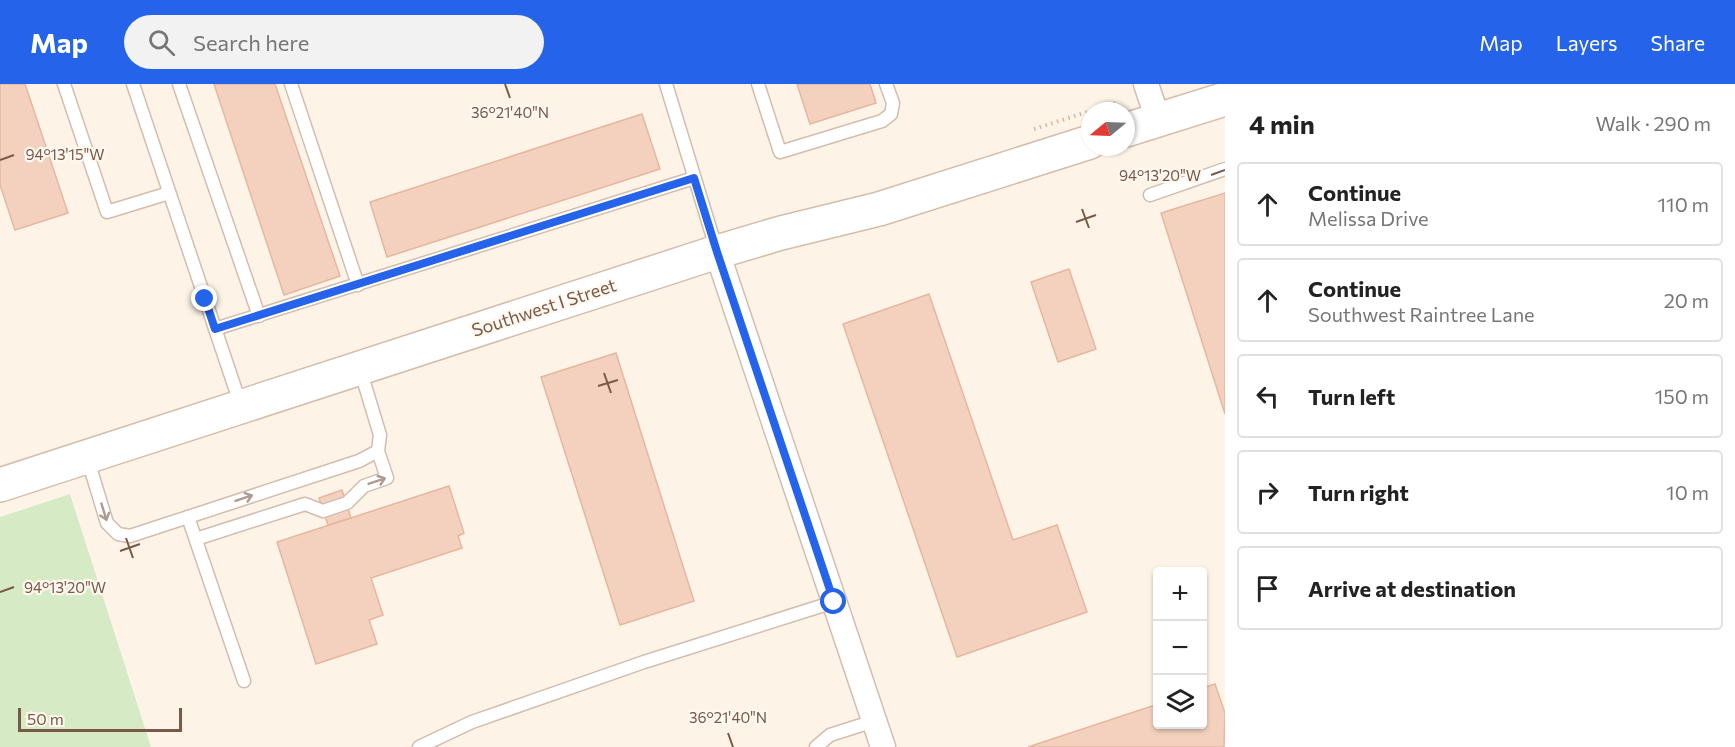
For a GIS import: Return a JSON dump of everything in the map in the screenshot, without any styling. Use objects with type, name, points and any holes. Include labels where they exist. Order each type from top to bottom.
[{"type":"main road","points":[[1135,127],[1225,99]]},
{"type":"main road","name":"Southwest I Street","points":[[0,484],[717,252],[781,233],[879,209],[1081,145]]},
{"type":"street","points":[[1146,84],[1158,120]]},
{"type":"street","points":[[717,252],[883,747]]},
{"type":"lane","points":[[64,84],[107,212],[169,193]]},
{"type":"lane","points":[[133,84],[242,407]]},
{"type":"lane","points":[[179,84],[259,316]]},
{"type":"lane","points":[[291,84],[358,285]]},
{"type":"lane","points":[[666,84],[717,252]]},
{"type":"lane","points":[[758,84],[780,152],[882,122],[891,114],[893,103],[886,84]]},
{"type":"lane","points":[[1150,195],[1225,169]]},
{"type":"lane","points":[[215,329],[694,178]]},
{"type":"lane","points":[[196,539],[304,504],[323,511],[347,503],[364,486],[387,478],[378,451],[380,435],[360,368]]},
{"type":"lane","points":[[87,456],[107,523],[118,534],[130,536],[359,461],[378,451]]},
{"type":"lane","points":[[188,517],[244,681]]},
{"type":"lane","points":[[419,747],[472,722],[612,673],[834,602]]},
{"type":"lane","points":[[816,747],[830,735],[874,721]]},
{"type":"green space","points":[[70,494],[151,747],[0,747],[0,517]]},
{"type":"building","points":[[0,84],[25,84],[68,213],[15,230],[0,185]]},
{"type":"building","points":[[214,84],[275,84],[340,276],[284,295]]},
{"type":"building","points":[[797,84],[870,84],[876,103],[810,124]]},
{"type":"building","points":[[642,114],[660,169],[387,257],[370,202]]},
{"type":"building","points":[[1225,193],[1225,414],[1161,213]]},
{"type":"building","points":[[1069,269],[1096,349],[1058,362],[1031,282]]},
{"type":"building","points":[[929,294],[1013,540],[1057,525],[1087,612],[957,657],[843,324]]},
{"type":"building","points":[[616,353],[694,601],[620,625],[541,377]]},
{"type":"building","points":[[449,486],[464,533],[458,536],[462,548],[371,578],[383,615],[369,620],[377,644],[316,664],[277,542]]},
{"type":"building","points":[[342,490],[351,518],[328,525],[319,498]]},
{"type":"building","points":[[1215,684],[1225,713],[1224,747],[1028,747],[1153,706],[1153,729],[1207,729],[1207,686]]},
{"type":"route","points":[[205,299],[215,329],[694,178],[834,602]]}]
